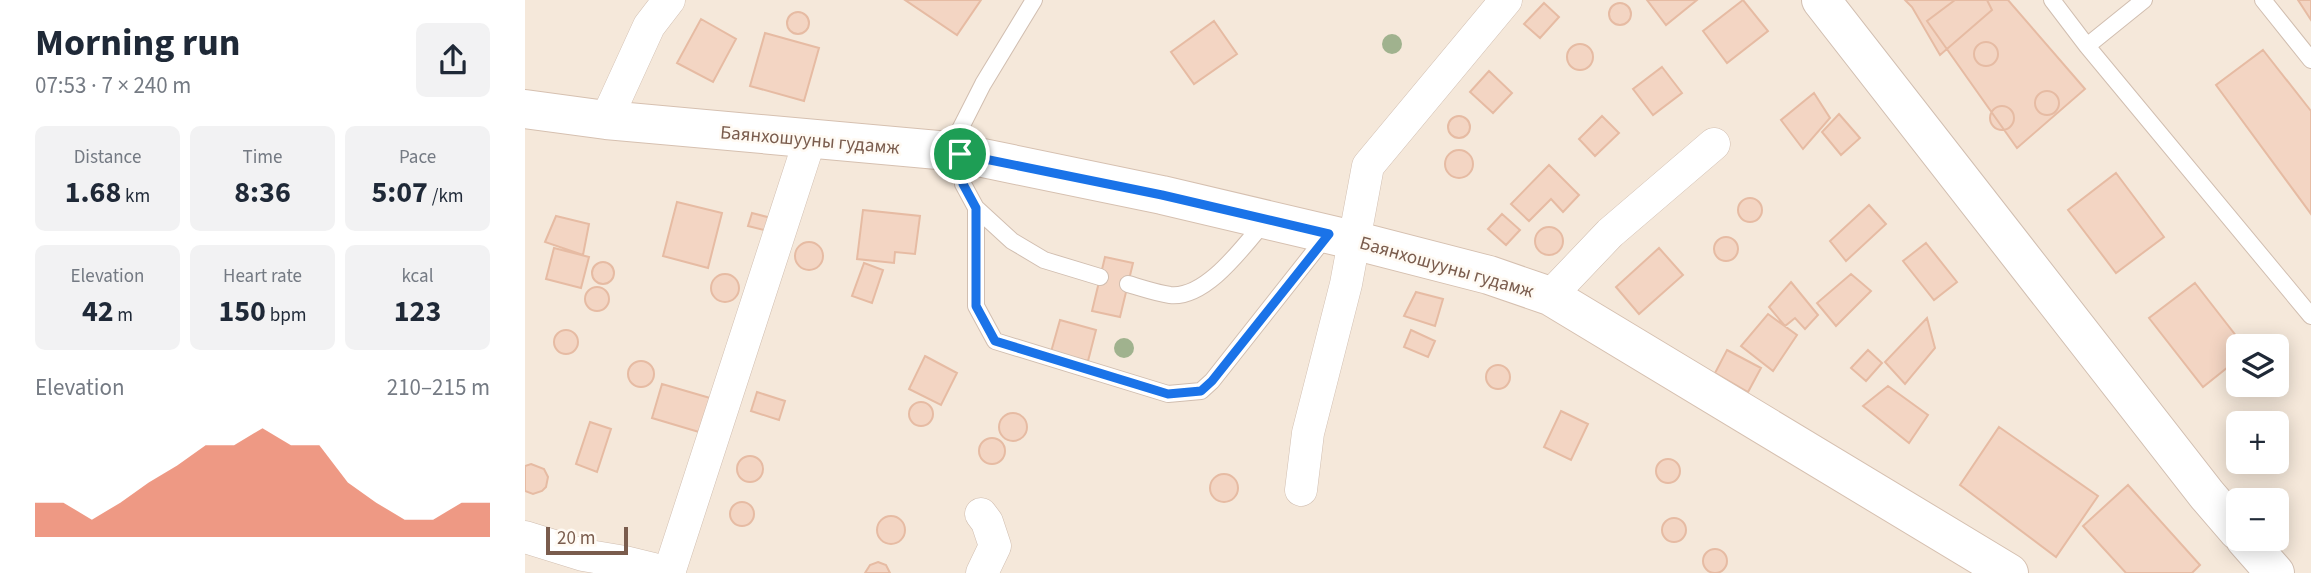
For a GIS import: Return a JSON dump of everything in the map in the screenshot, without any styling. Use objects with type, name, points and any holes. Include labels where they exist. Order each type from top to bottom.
[{"type":"main road","points":[[1821,0],[2226,520]]},
{"type":"main road","name":"Баянхошууны гудамж","points":[[525,109],[606,120],[954,153],[1162,195],[1489,275],[1550,296],[2009,573]]},
{"type":"main road","points":[[2250,551],[2275,573]]},
{"type":"street","points":[[606,120],[649,26],[669,0]]},
{"type":"street","points":[[1301,490],[1308,433],[1346,284],[1341,237],[1368,166],[1506,0]]},
{"type":"street","points":[[525,537],[583,555],[669,573],[810,139]]},
{"type":"street","points":[[1550,296],[1610,233],[1714,144]]},
{"type":"street","points":[[981,514],[987,522],[995,546],[982,573]]},
{"type":"lane","points":[[1034,0],[983,84],[954,153],[963,184],[976,208],[1012,241],[1044,260],[1100,277]]},
{"type":"lane","points":[[2052,0],[2311,316]]},
{"type":"lane","points":[[2087,46],[2144,0]]},
{"type":"lane","points":[[2263,0],[2311,61]]},
{"type":"lane","points":[[976,208],[976,306],[995,341],[1168,394],[1201,391],[1341,237]]},
{"type":"lane","points":[[1128,285],[1173,295],[1193,290],[1219,273],[1266,220]]},
{"type":"shaded area","points":[[525,0],[2311,0],[2311,573],[525,573]]},
{"type":"building","points":[[905,0],[981,0],[957,35]]},
{"type":"building","points":[[1647,0],[1697,0],[1666,25]]},
{"type":"building","points":[[1743,0],[1768,31],[1727,63],[1703,31]]},
{"type":"building","points":[[1905,0],[1987,0],[1992,10],[1940,55],[1912,7]]},
{"type":"building","points":[[1955,0],[2008,0],[2085,89],[2017,148],[1927,21]]},
{"type":"building","points":[[2298,0],[2311,0],[2311,20]]},
{"type":"building","points":[[1544,3],[1559,17],[1540,38],[1524,24]]},
{"type":"building","points":[[1620,3],[1628,6],[1631,14],[1628,22],[1620,25],[1612,22],[1609,14],[1612,6]]},
{"type":"building","points":[[798,12],[808,19],[809,23],[802,33],[798,34],[788,27],[787,23],[794,13]]},
{"type":"building","points":[[701,19],[736,39],[713,82],[677,63]]},
{"type":"building","points":[[1214,21],[1237,54],[1194,84],[1171,52]]},
{"type":"building","points":[[765,33],[819,48],[804,101],[750,86]]},
{"type":"building","points":[[1986,42],[1995,45],[1998,54],[1995,63],[1986,66],[1977,63],[1974,54],[1977,45]]},
{"type":"building","points":[[1580,44],[1589,48],[1593,57],[1589,66],[1580,70],[1571,66],[1567,57],[1571,48]]},
{"type":"building","points":[[2263,50],[2311,111],[2311,214],[2216,85]]},
{"type":"building","points":[[1662,67],[1682,93],[1653,115],[1633,89]]},
{"type":"building","points":[[1489,71],[1512,93],[1493,113],[1470,92]]},
{"type":"building","points":[[2047,91],[2056,94],[2059,103],[2056,112],[2047,115],[2038,112],[2035,103],[2038,94]]},
{"type":"building","points":[[1814,93],[1830,118],[1803,149],[1781,120]]},
{"type":"building","points":[[2002,106],[2011,109],[2014,118],[2011,127],[2002,130],[1993,127],[1990,118],[1993,109]]},
{"type":"building","points":[[1839,114],[1860,138],[1841,155],[1822,132]]},
{"type":"building","points":[[1459,116],[1467,119],[1470,127],[1467,135],[1459,138],[1451,135],[1448,127],[1451,119]]},
{"type":"building","points":[[1602,116],[1619,133],[1595,156],[1579,139]]},
{"type":"building","points":[[1459,150],[1469,154],[1473,164],[1469,174],[1459,178],[1449,174],[1445,164],[1449,154]]},
{"type":"building","points":[[1549,165],[1579,195],[1563,212],[1551,199],[1529,221],[1511,204]]},
{"type":"building","points":[[2116,173],[2164,237],[2116,273],[2068,210]]},
{"type":"building","points":[[1750,198],[1759,201],[1762,210],[1759,219],[1750,222],[1741,219],[1738,210],[1741,201]]},
{"type":"building","points":[[677,202],[722,213],[708,268],[663,256]]},
{"type":"building","points":[[1869,205],[1886,224],[1846,261],[1830,241]]},
{"type":"building","points":[[863,210],[920,216],[915,254],[895,252],[894,263],[857,259]]},
{"type":"building","points":[[752,213],[775,219],[772,232],[748,226]]},
{"type":"building","points":[[1502,214],[1520,230],[1506,245],[1488,229]]},
{"type":"building","points":[[556,216],[589,224],[583,255],[545,242]]},
{"type":"building","points":[[1549,227],[1559,231],[1563,241],[1559,251],[1549,255],[1539,251],[1535,241],[1539,231]]},
{"type":"building","points":[[1726,237],[1735,240],[1738,249],[1735,258],[1726,261],[1717,258],[1714,249],[1717,240]]},
{"type":"building","points":[[809,242],[819,246],[823,256],[819,266],[809,270],[799,266],[795,256],[799,246]]},
{"type":"building","points":[[1926,243],[1957,282],[1934,300],[1903,261]]},
{"type":"building","points":[[554,248],[589,257],[581,288],[546,279]]},
{"type":"building","points":[[1659,248],[1683,275],[1639,314],[1616,287]]},
{"type":"building","points":[[1105,257],[1133,263],[1120,317],[1092,311]]},
{"type":"building","points":[[603,262],[611,265],[614,273],[611,281],[603,284],[595,281],[592,273],[595,265]]},
{"type":"building","points":[[864,263],[883,270],[872,303],[852,296]]},
{"type":"building","points":[[725,274],[735,278],[739,288],[735,298],[725,302],[715,298],[711,288],[715,278]]},
{"type":"building","points":[[1851,274],[1871,291],[1836,326],[1817,303]]},
{"type":"building","points":[[1791,282],[1818,315],[1805,329],[1795,318],[1785,326],[1769,307]]},
{"type":"building","points":[[2195,283],[2235,334],[2226,334],[2226,369],[2203,387],[2149,318]]},
{"type":"building","points":[[597,287],[606,290],[609,299],[606,308],[597,311],[588,308],[585,299],[588,290]]},
{"type":"building","points":[[1416,292],[1443,299],[1435,326],[1404,316]]},
{"type":"building","points":[[1768,314],[1797,335],[1773,371],[1741,346]]},
{"type":"building","points":[[1927,318],[1935,348],[1905,384],[1885,362]]},
{"type":"building","points":[[1060,320],[1096,330],[1088,361],[1051,352]]},
{"type":"building","points":[[566,330],[575,333],[578,342],[575,351],[566,354],[557,351],[554,342],[557,333]]},
{"type":"building","points":[[1411,330],[1435,341],[1428,357],[1404,347]]},
{"type":"building","points":[[1727,350],[1761,368],[1748,392],[1715,373]]},
{"type":"building","points":[[1868,350],[1882,363],[1866,381],[1851,368]]},
{"type":"building","points":[[925,356],[957,373],[941,405],[909,389]]},
{"type":"building","points":[[641,361],[650,365],[654,374],[650,383],[641,387],[632,383],[628,374],[632,365]]},
{"type":"building","points":[[1498,365],[1506,369],[1510,377],[1506,385],[1498,389],[1490,385],[1486,377],[1490,369]]},
{"type":"building","points":[[662,384],[710,398],[699,432],[652,418]]},
{"type":"building","points":[[1888,386],[1928,415],[1909,443],[1863,406]]},
{"type":"building","points":[[757,392],[785,401],[779,420],[751,411]]},
{"type":"building","points":[[921,402],[930,405],[933,414],[930,423],[921,426],[912,423],[909,414],[912,405]]},
{"type":"building","points":[[1561,411],[1588,424],[1571,460],[1544,447]]},
{"type":"building","points":[[1013,413],[1023,417],[1027,427],[1023,437],[1013,441],[1003,437],[999,427],[1003,417]]},
{"type":"building","points":[[590,422],[611,429],[597,472],[576,464]]},
{"type":"building","points":[[1999,427],[2098,496],[2056,557],[1960,485]]},
{"type":"building","points":[[992,438],[1001,442],[1005,451],[1001,460],[992,464],[983,460],[979,451],[983,442]]},
{"type":"building","points":[[750,456],[759,460],[763,469],[759,478],[750,482],[741,478],[737,469],[741,460]]},
{"type":"building","points":[[1668,459],[1677,462],[1680,471],[1677,480],[1668,483],[1659,480],[1656,471],[1659,462]]},
{"type":"building","points":[[531,464],[544,469],[548,477],[546,487],[533,494],[525,491],[525,466]]},
{"type":"building","points":[[1224,474],[1234,478],[1238,488],[1234,498],[1224,502],[1214,498],[1210,488],[1214,478]]},
{"type":"building","points":[[2128,485],[2200,565],[2192,573],[2126,573],[2083,526]]},
{"type":"building","points":[[742,502],[751,505],[754,514],[751,523],[742,526],[733,523],[730,514],[733,505]]},
{"type":"building","points":[[891,516],[901,520],[905,530],[901,540],[891,544],[881,540],[877,530],[881,520]]},
{"type":"building","points":[[1674,518],[1683,521],[1686,530],[1683,539],[1674,542],[1665,539],[1662,530],[1665,521]]},
{"type":"building","points":[[1715,549],[1724,552],[1727,561],[1724,570],[1715,573],[1706,570],[1703,561],[1706,552]]},
{"type":"building","points":[[878,562],[886,565],[890,573],[865,573],[870,565]]},
{"type":"route","points":[[960,154],[1162,195],[1329,234],[1212,381],[1201,391],[1168,394],[995,341],[976,306],[976,208],[963,184],[960,154]]}]
